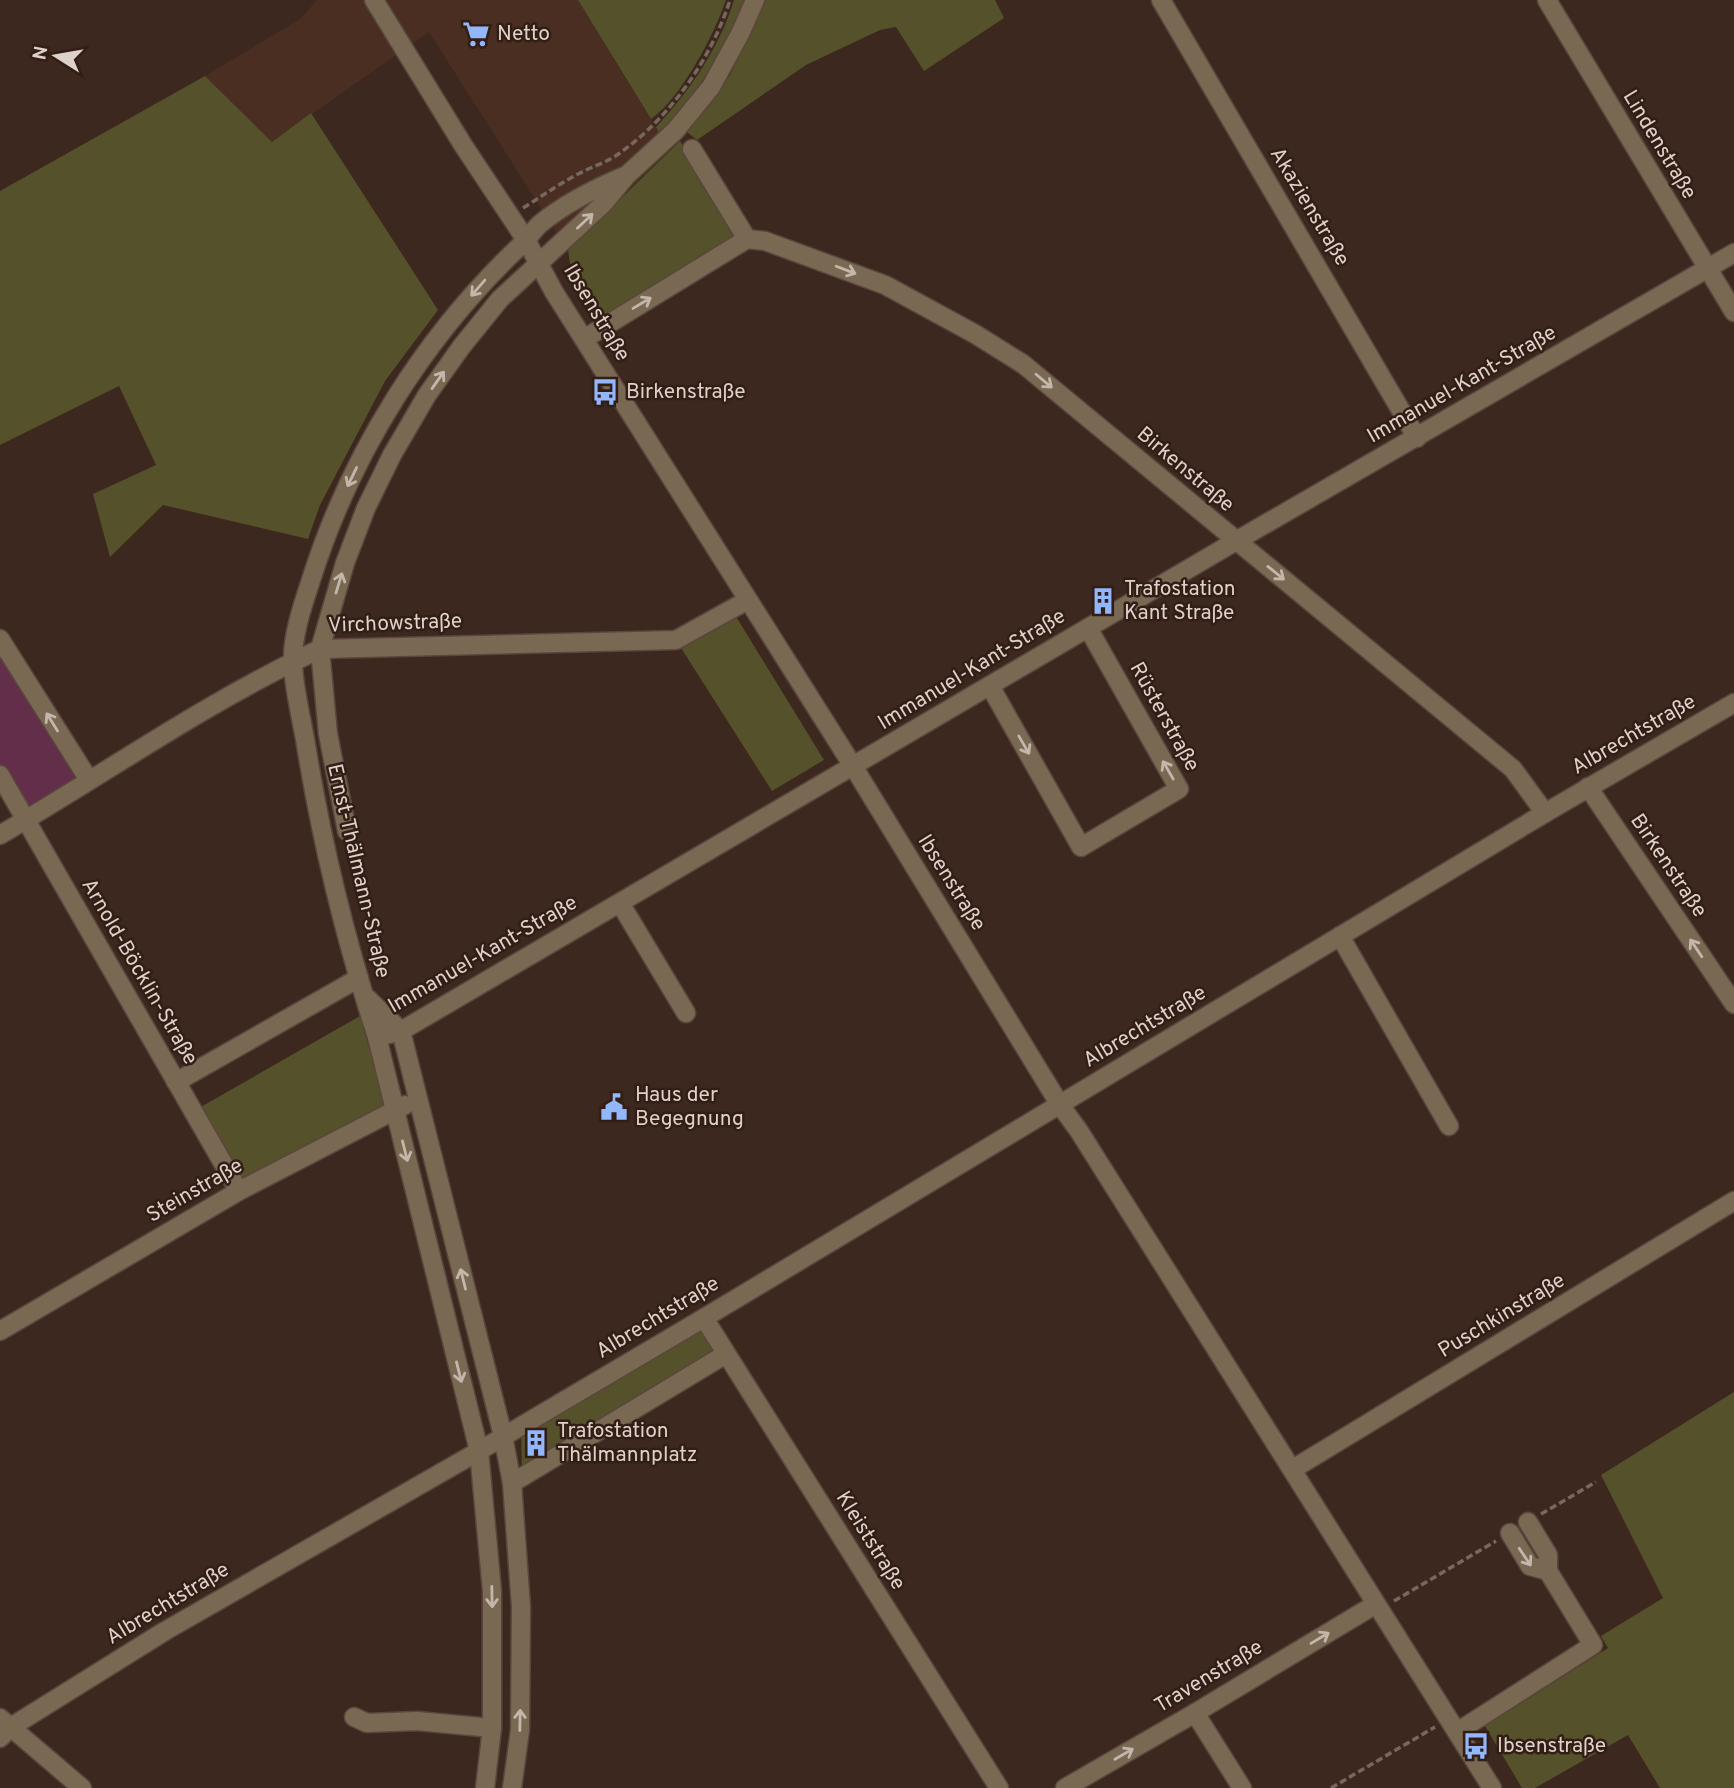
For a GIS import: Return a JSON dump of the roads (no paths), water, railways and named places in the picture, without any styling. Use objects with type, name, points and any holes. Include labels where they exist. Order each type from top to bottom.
[{"type":"street","points":[[627,175],[675,131],[711,87],[755,0]]},
{"type":"street","name":"Akazienstraße","points":[[1161,0],[1417,438]]},
{"type":"street","name":"Lindenstraße","points":[[1547,0],[1734,312]]},
{"type":"street","name":"Ibsenstraße","points":[[379,2],[463,145],[526,240],[554,292],[853,766],[1060,1105],[1079,1130],[1492,1788]]},
{"type":"street","points":[[584,339],[747,239],[692,149]]},
{"type":"street","name":"Ernst-Thälmann-Straße","points":[[485,1788],[492,1728],[492,1591],[478,1451],[377,1037],[318,821],[292,662],[301,611],[334,515],[397,395],[455,315],[487,277],[538,225],[599,186],[627,175]]},
{"type":"street","name":"Ernst-Thälmann-Straße","points":[[347,831],[328,734],[320,649],[349,552],[366,508],[391,455],[427,395],[462,346],[500,299],[603,204],[627,175]]},
{"type":"street","name":"Birkenstraße","points":[[747,239],[765,241],[885,285],[975,334],[1023,364],[1513,769],[1545,813]]},
{"type":"street","name":"Immanuel-Kant-Straße","points":[[377,1037],[401,1031],[1236,541],[1734,253]]},
{"type":"street","name":"Virchowstraße","points":[[0,835],[89,779],[292,662],[320,649],[676,640],[748,600]]},
{"type":"street","name":"Rüsterstraße","points":[[990,686],[1082,846],[1179,789],[1088,628]]},
{"type":"street","points":[[0,639],[89,779]]},
{"type":"street","name":"Albrechtstraße","points":[[4,1728],[165,1630],[704,1318],[1588,787],[1734,703]]},
{"type":"street","name":"Arnold-Böcklin-Straße","points":[[0,775],[239,1191]]},
{"type":"street","name":"Birkenstraße","points":[[1588,787],[1734,1004]]},
{"type":"street","points":[[620,903],[686,1013]]},
{"type":"street","points":[[1340,936],[1449,1126]]},
{"type":"street","points":[[176,1082],[361,986]]},
{"type":"street","name":"Ernst-Thälmann-Straße","points":[[361,986],[401,1031]]},
{"type":"street","points":[[401,1031],[503,1436],[512,1483],[521,1621],[520,1730],[512,1788]]},
{"type":"street","name":"Steinstraße","points":[[0,1331],[239,1191],[417,1099]]},
{"type":"street","name":"Puschkinstraße","points":[[1293,1469],[1734,1201]]},
{"type":"street","name":"Kleiststraße","points":[[704,1318],[999,1788]]},
{"type":"street","points":[[512,1483],[726,1354]]},
{"type":"street","points":[[1453,1725],[1593,1646],[1548,1571],[1548,1555],[1528,1522]]},
{"type":"street","points":[[1510,1533],[1530,1566],[1548,1571]]},
{"type":"street","name":"Travenstraße","points":[[1065,1788],[1378,1607]]},
{"type":"street","points":[[1195,1713],[1242,1788]]},
{"type":"street","points":[[354,1717],[368,1723],[417,1721],[492,1728]]},
{"type":"street","points":[[4,1728],[82,1788]]},
{"type":"place","name":"Netto","points":[[476,34]]},
{"type":"place","name":"Birkenstraße","points":[[605,392]]},
{"type":"place","name":"Trafostation Kant Straße","points":[[1103,601]]},
{"type":"place","name":"Haus der Begegnung","points":[[614,1107]]},
{"type":"place","name":"Trafostation Thälmannplatz","points":[[536,1443]]},
{"type":"place","name":"Ibsenstraße","points":[[1476,1746]]}]
